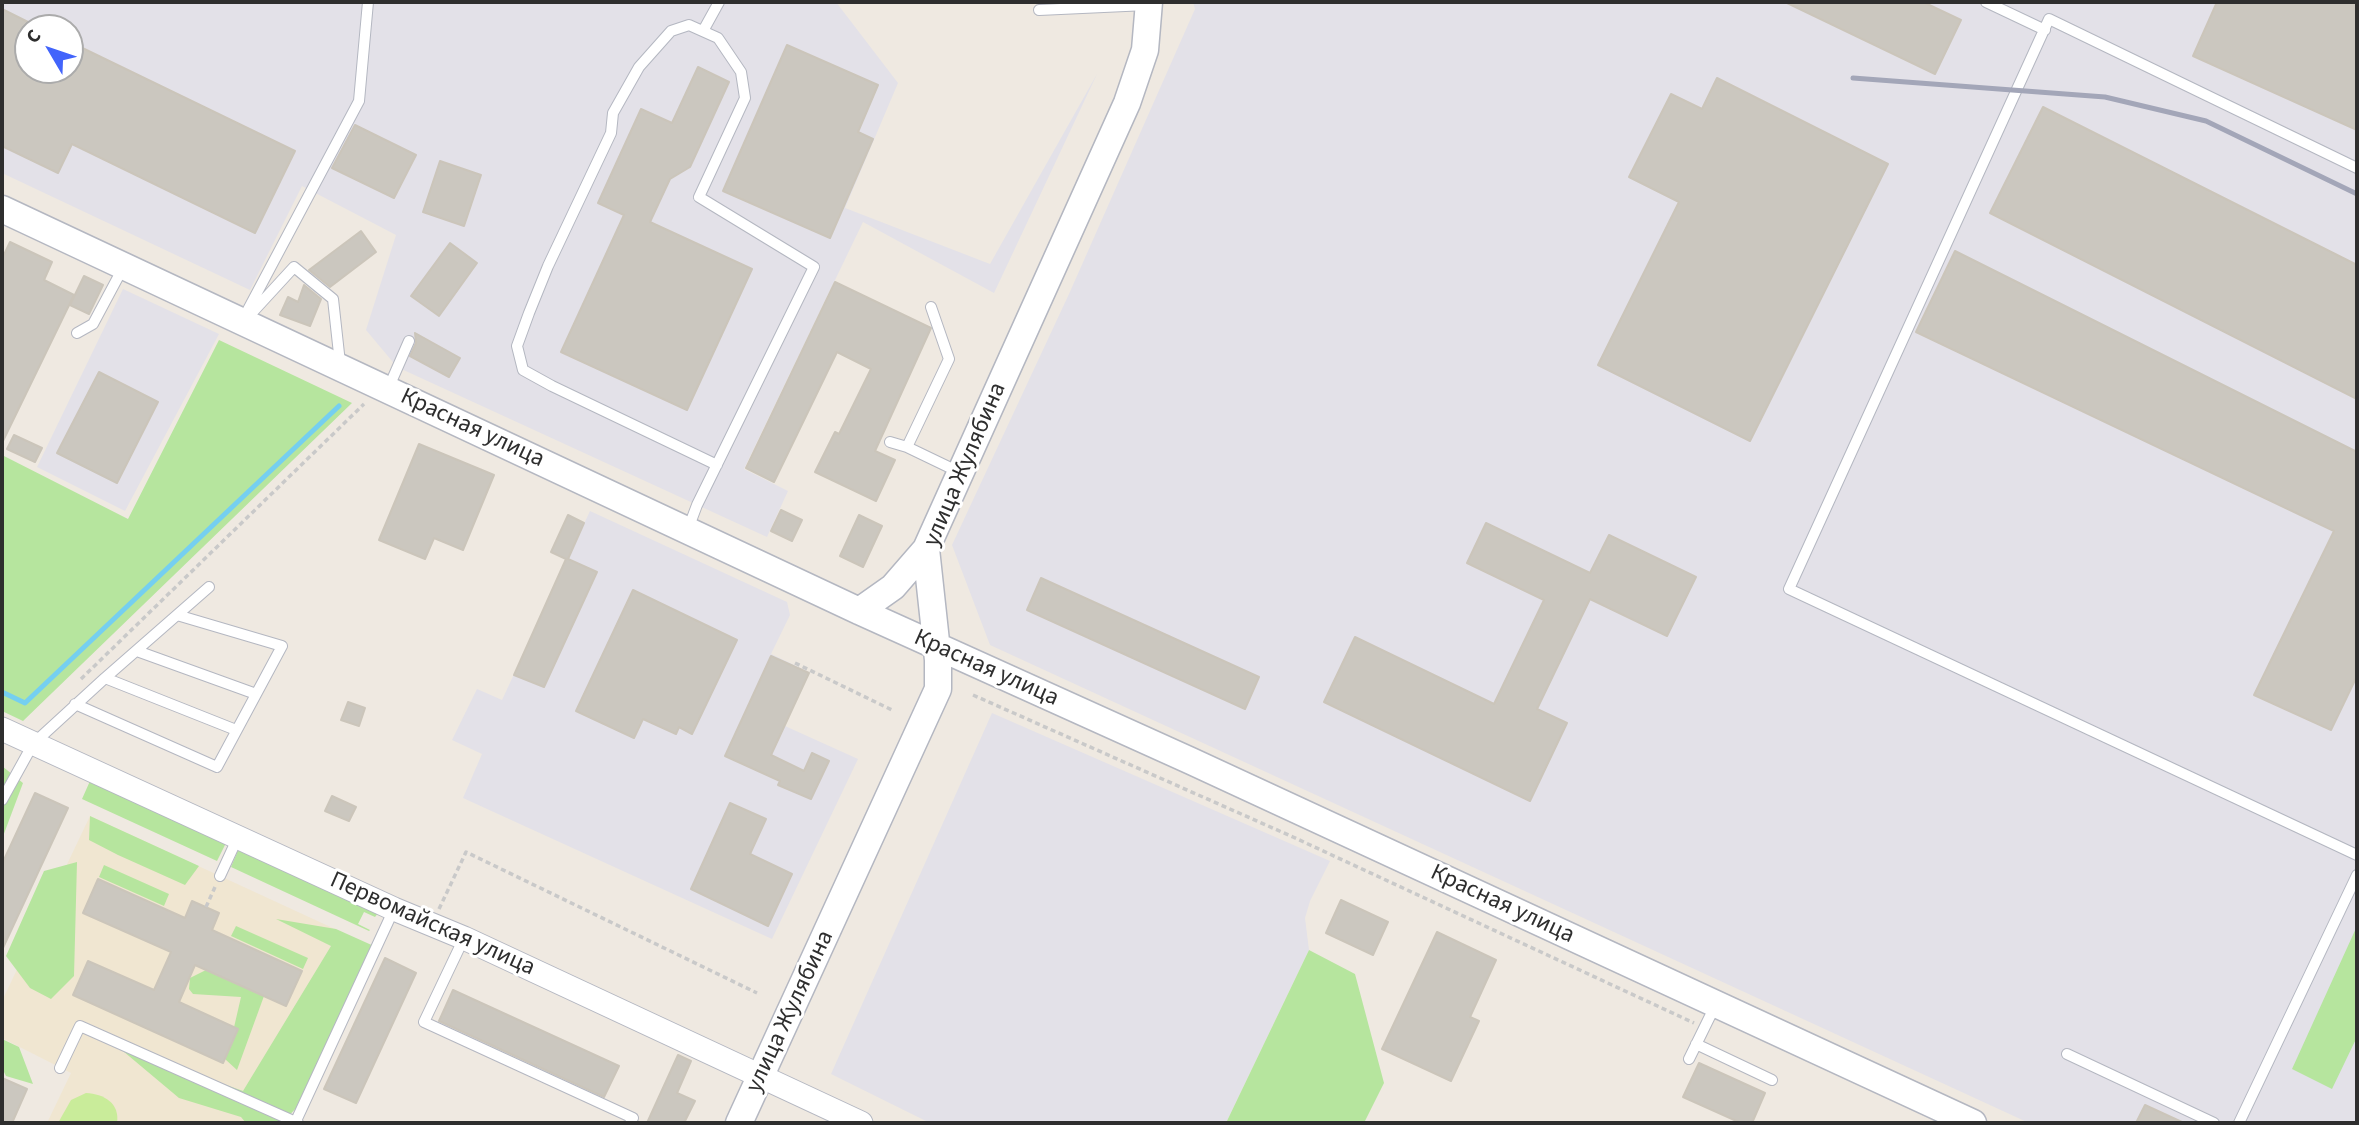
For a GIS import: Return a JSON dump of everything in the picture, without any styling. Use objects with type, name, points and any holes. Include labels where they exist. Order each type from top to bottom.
[{"type":"main road","name":"улица Жулябина","points":[[739,1123],[938,689],[939,676],[926,549],[1127,103],[1145,50],[1151,3]]},
{"type":"main road","name":"Красная улица","points":[[2,209],[241,323],[341,367],[378,395],[688,530],[1973,1123]]},
{"type":"main road","points":[[859,611],[893,587],[926,549]]},
{"type":"street","name":"Первомайская улица","points":[[2,729],[394,909],[464,938],[861,1123]]},
{"type":"lane","points":[[241,323],[359,101],[368,2]]},
{"type":"lane","points":[[703,31],[719,2]]},
{"type":"lane","points":[[1986,2],[2045,30]]},
{"type":"lane","points":[[1039,10],[1151,3]]},
{"type":"lane","points":[[2357,168],[2049,19],[1789,589],[2357,855]]},
{"type":"lane","points":[[688,530],[697,505],[717,465],[814,267],[699,197],[745,97],[741,72],[718,38],[689,25],[671,31],[639,67],[613,113],[611,133],[548,266],[517,346],[523,370],[717,465]]},
{"type":"lane","points":[[77,333],[93,324],[124,266]]},
{"type":"lane","points":[[241,323],[294,267],[332,299],[341,367]]},
{"type":"lane","points":[[907,447],[949,359],[931,307]]},
{"type":"lane","points":[[378,395],[409,341]]},
{"type":"lane","points":[[890,442],[907,447],[960,473]]},
{"type":"lane","points":[[2,800],[33,744],[209,587]]},
{"type":"lane","points":[[75,704],[217,767],[282,646],[177,615]]},
{"type":"lane","points":[[137,651],[256,694]]},
{"type":"lane","points":[[104,678],[236,730]]},
{"type":"lane","points":[[220,876],[238,836]]},
{"type":"lane","points":[[2239,1123],[2357,875]]},
{"type":"lane","points":[[60,1068],[80,1026],[296,1123],[394,909]]},
{"type":"lane","points":[[464,938],[424,1022],[633,1118],[630,1123]]},
{"type":"lane","points":[[1689,1059],[1716,1004]]},
{"type":"lane","points":[[1696,1044],[1772,1080]]},
{"type":"lane","points":[[2067,1054],[2214,1123]]},
{"type":"path","points":[[74,686],[378,395]]},
{"type":"path","points":[[795,663],[892,710]]},
{"type":"path","points":[[973,695],[1293,837],[1704,1028]]},
{"type":"path","points":[[431,924],[466,852],[757,993]]},
{"type":"path","points":[[206,907],[220,876]]},
{"type":"shaded area","points":[[2,2],[836,2],[898,83],[845,208],[990,264],[1097,74],[994,293],[863,222],[744,469],[788,491],[767,537],[397,367],[366,330],[396,235],[302,186],[250,290],[2,173]]},
{"type":"shaded area","points":[[1193,2],[2357,2],[2357,1123],[2029,1123],[990,645],[952,545],[1069,294],[1195,9]]},
{"type":"shaded area","points":[[123,289],[219,334],[125,511],[37,467]]},
{"type":"shaded area","points":[[590,511],[787,602],[790,615],[771,654],[809,672],[785,726],[858,759],[772,939],[463,798],[482,754],[452,740],[477,689],[502,700]]},
{"type":"shaded area","points":[[992,713],[1330,861],[1310,901],[1305,918],[1309,950],[1226,1123],[930,1123],[831,1074]]},
{"type":"shaded area","points":[[90,816],[350,936],[264,1123],[47,1123],[71,1073],[2,1038],[2,1001]]},
{"type":"green space","points":[[219,340],[352,403],[23,721],[2,711],[2,455],[128,519]]},
{"type":"green space","points":[[2,766],[23,783],[2,839]]},
{"type":"green space","points":[[90,781],[226,843],[217,861],[82,799]]},
{"type":"green space","points":[[90,816],[199,866],[185,885],[118,855],[89,840]]},
{"type":"green space","points":[[239,848],[378,913],[375,917],[364,912],[358,924],[370,930],[231,867]]},
{"type":"green space","points":[[77,862],[74,976],[51,999],[30,988],[6,956],[44,871]]},
{"type":"green space","points":[[104,865],[169,894],[164,906],[99,877]]},
{"type":"green space","points":[[276,919],[336,929],[376,947],[316,1087],[282,1123],[246,1123],[241,1117],[179,1098],[117,1046],[243,1091],[331,946]]},
{"type":"green space","points":[[236,926],[308,958],[303,969],[231,936]]},
{"type":"green space","points":[[2357,926],[2357,1037],[2332,1089],[2292,1069]]},
{"type":"green space","points":[[1309,950],[1355,974],[1384,1083],[1364,1123],[1226,1123]]},
{"type":"green space","points":[[206,970],[264,996],[237,1070],[225,1059],[241,997],[193,994],[189,989],[190,978]]},
{"type":"green space","points":[[2,1039],[19,1047],[33,1084],[6,1076],[2,1068]]},
{"type":"green space","points":[[86,1093],[99,1095],[109,1101],[116,1110],[117,1123],[58,1123],[71,1100]]},
{"type":"building","points":[[1785,2],[1923,2],[1961,20],[1935,74]]},
{"type":"building","points":[[2217,2],[2357,2],[2357,130],[2193,56]]},
{"type":"building","points":[[2,9],[14,15],[14,84],[84,84],[84,49],[295,151],[255,233],[72,144],[58,173],[2,146]]},
{"type":"building","points":[[787,45],[878,85],[858,132],[873,139],[830,238],[723,191]]},
{"type":"building","points":[[698,67],[729,82],[690,167],[670,179],[650,222],[752,269],[687,410],[561,352],[624,215],[598,203],[641,109],[672,123]]},
{"type":"building","points":[[1717,78],[1888,164],[1750,441],[1598,365],[1679,202],[1629,177],[1671,94],[1702,109]]},
{"type":"building","points":[[2043,107],[2357,265],[2357,399],[1990,213]]},
{"type":"building","points":[[355,125],[416,155],[394,198],[332,168]]},
{"type":"building","points":[[440,161],[481,175],[464,226],[423,212]]},
{"type":"building","points":[[361,231],[376,252],[330,287],[309,270]]},
{"type":"building","points":[[10,242],[52,262],[44,280],[74,295],[2,443],[2,259]]},
{"type":"building","points":[[450,243],[477,263],[439,316],[411,296]]},
{"type":"building","points":[[1955,251],[2357,452],[2357,676],[2331,730],[2254,695],[2334,531],[1916,332]]},
{"type":"building","points":[[84,276],[103,285],[89,314],[70,305]]},
{"type":"building","points":[[835,282],[931,328],[875,451],[895,460],[876,501],[815,472],[835,432],[839,434],[871,369],[837,352],[774,482],[746,468]]},
{"type":"building","points":[[304,285],[321,299],[310,326],[280,315],[288,297],[298,302]]},
{"type":"building","points":[[415,333],[460,358],[449,377],[410,356],[416,343]]},
{"type":"building","points":[[99,372],[158,402],[117,483],[57,453]]},
{"type":"building","points":[[14,435],[42,448],[35,462],[7,449]]},
{"type":"building","points":[[419,444],[494,475],[463,550],[434,538],[425,559],[379,540]]},
{"type":"building","points":[[781,510],[802,520],[792,541],[771,531]]},
{"type":"building","points":[[568,515],[584,523],[568,559],[597,572],[544,687],[514,675],[566,559],[551,552]]},
{"type":"building","points":[[859,515],[882,526],[863,567],[840,556]]},
{"type":"building","points":[[1486,523],[1590,573],[1609,535],[1696,577],[1667,636],[1590,599],[1537,709],[1567,723],[1530,801],[1324,702],[1355,637],[1494,704],[1544,600],[1467,563]]},
{"type":"building","points":[[1041,578],[1259,677],[1245,709],[1027,610]]},
{"type":"building","points":[[633,590],[737,640],[692,734],[679,727],[676,734],[643,719],[634,738],[576,711]]},
{"type":"building","points":[[771,656],[809,673],[771,755],[804,771],[812,753],[829,761],[811,799],[778,785],[780,781],[725,756]]},
{"type":"building","points":[[348,702],[365,708],[359,726],[341,720]]},
{"type":"building","points":[[35,793],[68,808],[2,950],[2,864]]},
{"type":"building","points":[[332,796],[356,807],[349,821],[325,811]]},
{"type":"building","points":[[730,803],[766,819],[750,854],[792,874],[768,926],[691,889]]},
{"type":"building","points":[[98,879],[185,918],[192,901],[219,913],[212,930],[302,971],[286,1006],[195,965],[179,1002],[238,1029],[223,1063],[73,995],[88,961],[154,990],[171,952],[83,913]]},
{"type":"building","points":[[1341,900],[1388,922],[1373,955],[1326,933]]},
{"type":"building","points":[[1437,932],[1496,960],[1470,1017],[1479,1021],[1451,1081],[1382,1049]]},
{"type":"building","points":[[385,958],[416,973],[356,1103],[324,1089]]},
{"type":"building","points":[[453,990],[619,1066],[604,1097],[439,1021]]},
{"type":"building","points":[[678,1055],[691,1061],[677,1093],[695,1101],[684,1123],[647,1123]]},
{"type":"building","points":[[1699,1063],[1765,1093],[1752,1123],[1741,1123],[1683,1097]]},
{"type":"building","points":[[2,1078],[27,1089],[12,1123],[2,1123]]},
{"type":"building","points":[[2145,1105],[2184,1123],[2136,1123]]},
{"type":"waterway","points":[[2,692],[25,703],[339,406]]},
{"type":"railway","points":[[1853,78],[2105,97],[2206,121],[2357,194]]}]
